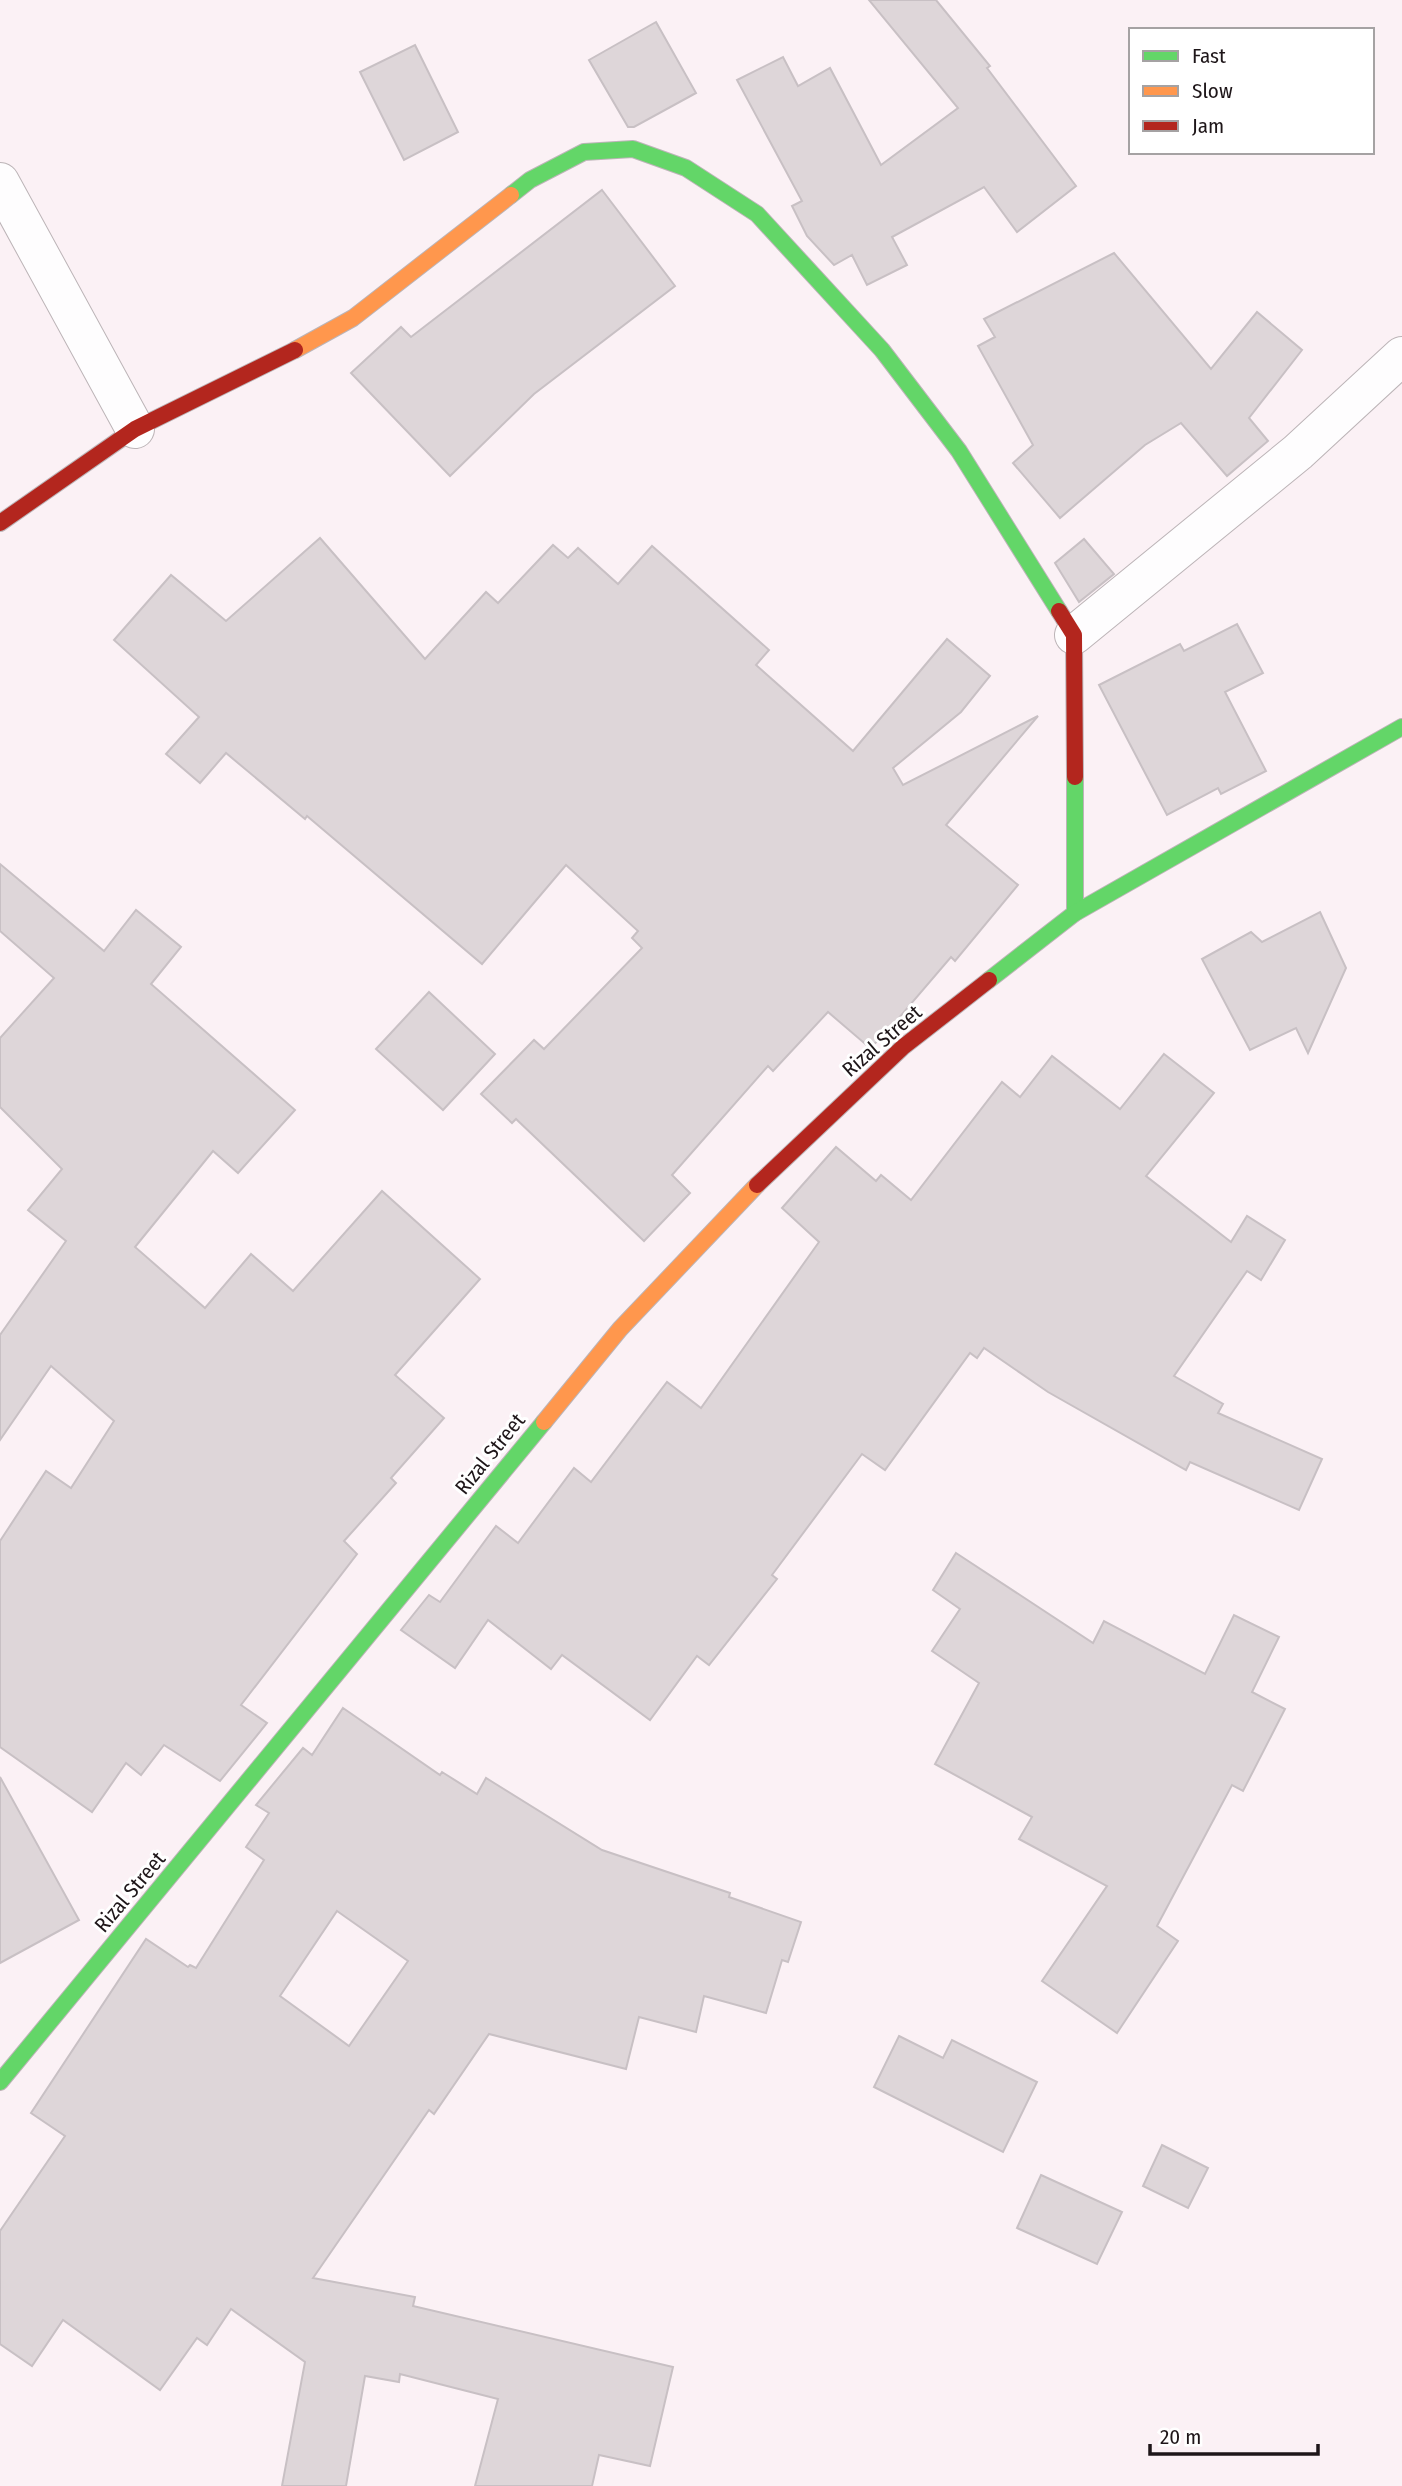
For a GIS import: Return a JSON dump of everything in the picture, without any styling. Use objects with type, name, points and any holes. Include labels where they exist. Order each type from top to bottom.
[{"type":"street","points":[[0,523],[135,429],[270,363],[353,318],[530,180],[584,152],[633,149],[686,168],[757,214],[883,350],[959,451],[1074,635],[1075,913]]},
{"type":"street","points":[[0,183],[135,429]]},
{"type":"street","points":[[1074,635],[1298,452],[1402,356]]},
{"type":"street","name":"Rizal Street","points":[[0,2082],[620,1329],[761,1180],[903,1047],[1075,913],[1402,727]]},
{"type":"building","points":[[869,0],[936,0],[990,66],[987,68],[1076,186],[1017,232],[984,187],[892,237],[907,265],[867,285],[852,255],[834,265],[807,236],[792,206],[802,201],[737,80],[783,57],[798,86],[830,68],[881,165],[958,108]]},
{"type":"building","points":[[656,22],[696,93],[634,127],[628,127],[589,60]]},
{"type":"building","points":[[415,45],[458,132],[404,160],[360,72]]},
{"type":"building","points":[[602,190],[675,286],[534,394],[450,476],[351,373],[401,327],[411,337]]},
{"type":"building","points":[[1114,253],[1211,369],[1257,312],[1302,350],[1249,418],[1268,441],[1227,476],[1181,423],[1145,445],[1060,518],[1013,463],[1033,445],[978,346],[995,337],[984,319]]},
{"type":"building","points":[[320,538],[425,659],[486,592],[498,603],[553,545],[568,558],[578,548],[618,584],[652,546],[769,650],[756,665],[853,751],[947,639],[990,676],[961,712],[893,768],[903,785],[1038,716],[946,825],[1018,885],[955,961],[951,957],[870,1048],[828,1012],[773,1071],[768,1066],[672,1175],[690,1193],[644,1241],[516,1119],[512,1123],[481,1094],[534,1040],[544,1049],[642,948],[632,938],[638,931],[566,865],[482,964],[307,816],[305,819],[226,753],[200,783],[166,754],[199,717],[114,640],[171,575],[226,621]]},
{"type":"building","points":[[1084,539],[1114,574],[1079,602],[1055,563]]},
{"type":"building","points":[[1237,624],[1263,673],[1225,692],[1266,771],[1221,794],[1218,788],[1167,815],[1099,685],[1180,644],[1184,651]]},
{"type":"building","points":[[0,864],[104,951],[136,910],[181,947],[151,984],[295,1110],[238,1173],[213,1151],[135,1247],[205,1308],[251,1254],[293,1291],[382,1191],[480,1279],[395,1375],[444,1418],[391,1478],[396,1483],[344,1541],[357,1554],[241,1705],[267,1723],[220,1781],[164,1745],[141,1775],[126,1763],[92,1812],[0,1747],[0,1541],[46,1471],[71,1488],[114,1421],[51,1366],[0,1440],[0,1335],[66,1241],[28,1210],[62,1169],[0,1107],[0,1038],[54,978],[0,931]]},
{"type":"building","points":[[1320,912],[1346,968],[1308,1053],[1296,1028],[1250,1050],[1202,959],[1251,932],[1262,942]]},
{"type":"building","points":[[429,992],[495,1054],[443,1110],[376,1049]]},
{"type":"building","points":[[1164,1054],[1214,1093],[1146,1176],[1231,1242],[1247,1216],[1285,1240],[1261,1280],[1247,1271],[1174,1376],[1223,1404],[1218,1413],[1322,1459],[1299,1510],[1190,1462],[1186,1470],[1048,1392],[984,1348],[977,1358],[970,1353],[885,1470],[862,1454],[772,1575],[777,1579],[709,1665],[697,1656],[650,1720],[562,1655],[551,1669],[488,1620],[455,1668],[401,1630],[429,1595],[440,1602],[496,1526],[518,1543],[574,1468],[591,1482],[667,1382],[701,1408],[819,1242],[782,1208],[836,1147],[876,1181],[881,1175],[911,1200],[1002,1082],[1020,1097],[1052,1056],[1120,1109]]},
{"type":"building","points":[[956,1553],[1093,1643],[1104,1621],[1205,1674],[1234,1615],[1279,1637],[1252,1692],[1285,1709],[1243,1791],[1232,1785],[1157,1926],[1178,1941],[1117,2033],[1042,1981],[1107,1886],[1019,1839],[1032,1817],[935,1764],[979,1683],[932,1651],[960,1609],[933,1590]]},
{"type":"building","points":[[343,1708],[440,1775],[442,1772],[477,1794],[486,1778],[602,1850],[730,1893],[729,1897],[801,1922],[788,1962],[782,1960],[766,2013],[704,1996],[696,2032],[639,2017],[626,2069],[489,2034],[434,2114],[429,2110],[313,2278],[415,2297],[413,2306],[673,2367],[650,2466],[599,2455],[592,2486],[475,2486],[498,2399],[400,2374],[399,2382],[365,2376],[346,2486],[282,2486],[305,2362],[231,2309],[207,2345],[197,2338],[160,2390],[63,2320],[32,2366],[0,2344],[0,2231],[65,2136],[31,2113],[146,1939],[188,1967],[190,1965],[196,1968],[264,1860],[246,1847],[269,1813],[256,1805],[303,1748],[312,1755]],"holes":[[[337,1911],[408,1961],[349,2046],[280,1996]]]},
{"type":"building","points":[[0,1777],[79,1920],[0,1963]]},
{"type":"building","points":[[899,2036],[943,2058],[952,2040],[1037,2082],[1003,2152],[874,2087]]},
{"type":"building","points":[[1162,2145],[1208,2168],[1188,2208],[1143,2186]]},
{"type":"building","points":[[1041,2175],[1122,2212],[1097,2264],[1017,2228]]},
{"type":"traffic: fast","points":[[511,195],[530,180],[584,152],[633,149],[686,168],[757,214],[882,350],[959,451],[1059,611]]},
{"type":"traffic: fast","points":[[989,980],[1075,913],[1402,727]]},
{"type":"traffic: fast","points":[[1075,777],[1075,913]]},
{"type":"traffic: fast","points":[[0,2082],[544,1422]]},
{"type":"traffic: slow","points":[[295,350],[353,318],[511,195]]},
{"type":"traffic: slow","points":[[544,1422],[620,1329],[757,1185]]},
{"type":"traffic: jam","points":[[0,523],[135,429],[295,350]]},
{"type":"traffic: jam","points":[[1059,611],[1074,635],[1075,777]]},
{"type":"traffic: jam","points":[[757,1185],[903,1047],[989,980]]}]
